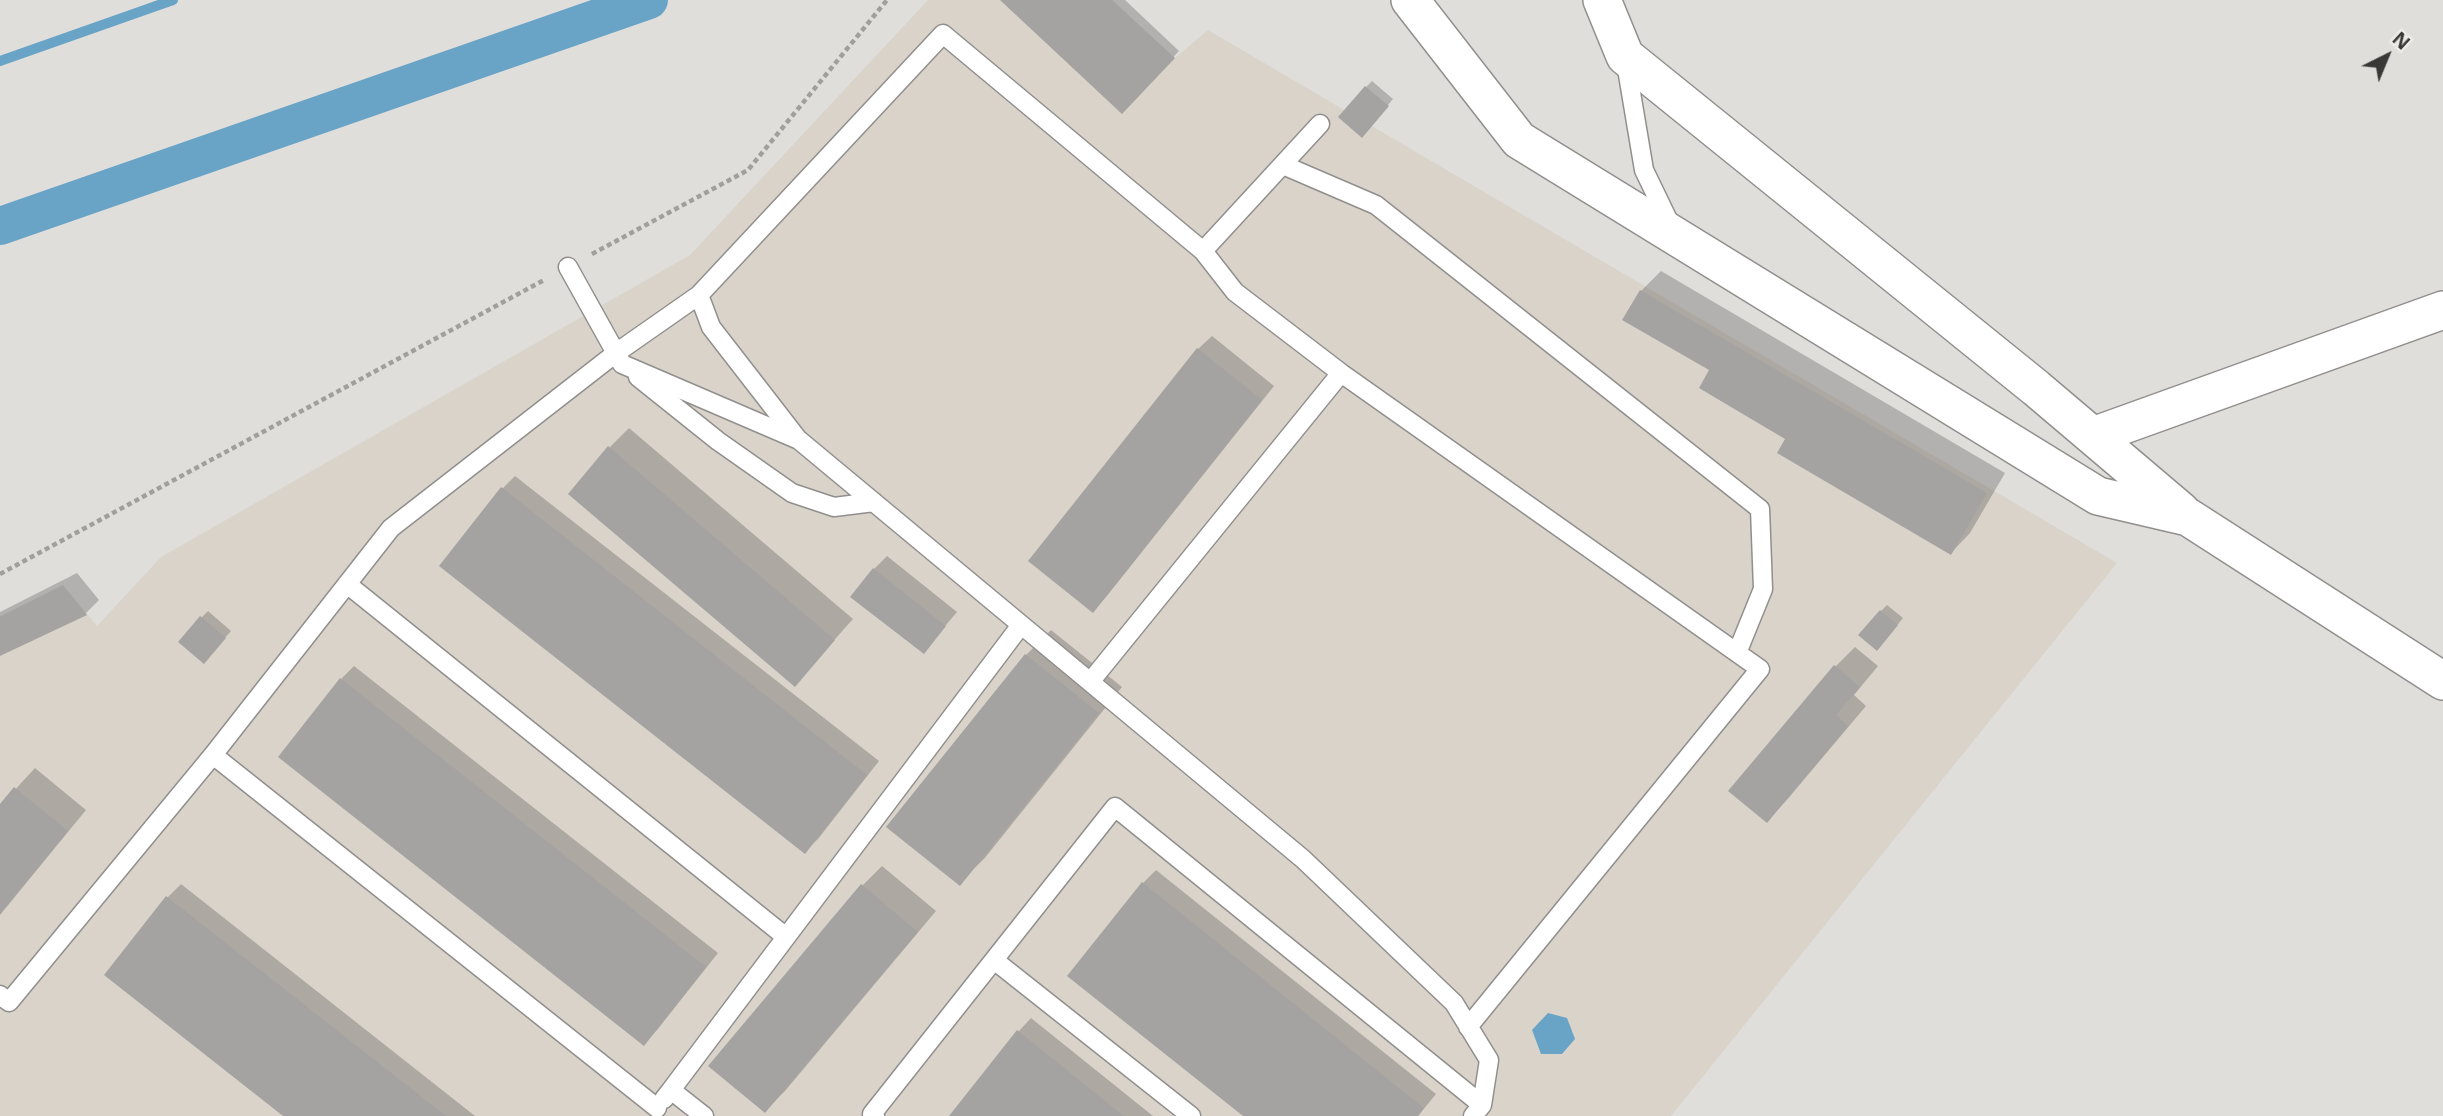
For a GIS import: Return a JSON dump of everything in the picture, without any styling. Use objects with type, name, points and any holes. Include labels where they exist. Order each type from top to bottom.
[{"type":"street","points":[[1410,0],[1519,141],[2098,496],[2188,517]]},
{"type":"street","points":[[1602,0],[1625,56],[2093,436],[2188,517],[2443,681]]},
{"type":"street","points":[[2093,436],[2443,310]]},
{"type":"lane","points":[[0,995],[9,1002],[213,755],[391,527],[619,358],[699,295],[943,34],[1203,251],[1235,292],[1341,373],[1760,669],[1468,1027]]},
{"type":"lane","points":[[1625,56],[1644,170],[1677,237]]},
{"type":"lane","points":[[1203,251],[1320,124]]},
{"type":"lane","points":[[1283,165],[1376,205],[1760,509],[1763,589],[1737,653]]},
{"type":"lane","points":[[568,267],[619,358],[718,441],[792,493],[834,507],[874,502]]},
{"type":"lane","points":[[699,295],[711,327],[799,440],[1303,859],[1454,1003],[1489,1060],[1477,1111],[1115,807],[872,1114],[875,1116]]},
{"type":"lane","points":[[619,358],[799,440]]},
{"type":"lane","points":[[1090,682],[1341,373]]},
{"type":"lane","points":[[347,584],[786,937]]},
{"type":"lane","points":[[213,755],[654,1112],[1021,625]]},
{"type":"lane","points":[[994,960],[1191,1116]]},
{"type":"lane","points":[[671,1090],[704,1116]]},
{"type":"path","points":[[0,574],[748,170],[887,0]]},
{"type":"shaded area","points":[[928,0],[1112,0],[1175,58],[1208,30],[2117,563],[1671,1116],[0,1116],[0,616],[63,585],[97,626],[161,557],[690,255]]},
{"type":"water","points":[[1548,1013],[1567,1018],[1575,1039],[1562,1054],[1541,1054],[1532,1030]]},
{"type":"building","points":[[1000,0],[1112,0],[1175,58],[1122,114]]},
{"type":"building","points":[[1365,86],[1389,106],[1362,138],[1338,117]]},
{"type":"building","points":[[1640,290],[1987,493],[1951,555],[1777,453],[1785,439],[1699,388],[1709,370],[1622,320]]},
{"type":"building","points":[[1197,348],[1262,400],[1093,613],[1028,561]]},
{"type":"building","points":[[608,446],[835,640],[795,687],[568,494]]},
{"type":"building","points":[[501,487],[867,775],[805,854],[439,566]]},
{"type":"building","points":[[873,568],[946,626],[924,654],[850,597]]},
{"type":"building","points":[[63,585],[87,615],[0,656],[0,617]]},
{"type":"building","points":[[1880,610],[1898,625],[1877,651],[1858,635]]},
{"type":"building","points":[[200,616],[226,638],[204,664],[178,642]]},
{"type":"building","points":[[1025,654],[1099,713],[960,886],[886,827]]},
{"type":"building","points":[[1834,665],[1860,687],[1836,715],[1848,726],[1767,823],[1728,791]]},
{"type":"building","points":[[340,678],[706,967],[644,1046],[278,757]]},
{"type":"building","points":[[14,787],[68,831],[0,914],[0,804]]},
{"type":"building","points":[[1142,882],[1424,1108],[1418,1116],[1243,1116],[1067,976]]},
{"type":"building","points":[[861,884],[918,932],[765,1113],[708,1066]]},
{"type":"building","points":[[166,896],[446,1116],[283,1116],[104,975]]},
{"type":"building","points":[[1017,1030],[1124,1116],[949,1116]]},
{"type":"waterway","points":[[0,61],[173,0]]},
{"type":"waterway","points":[[0,226],[649,0]]}]
